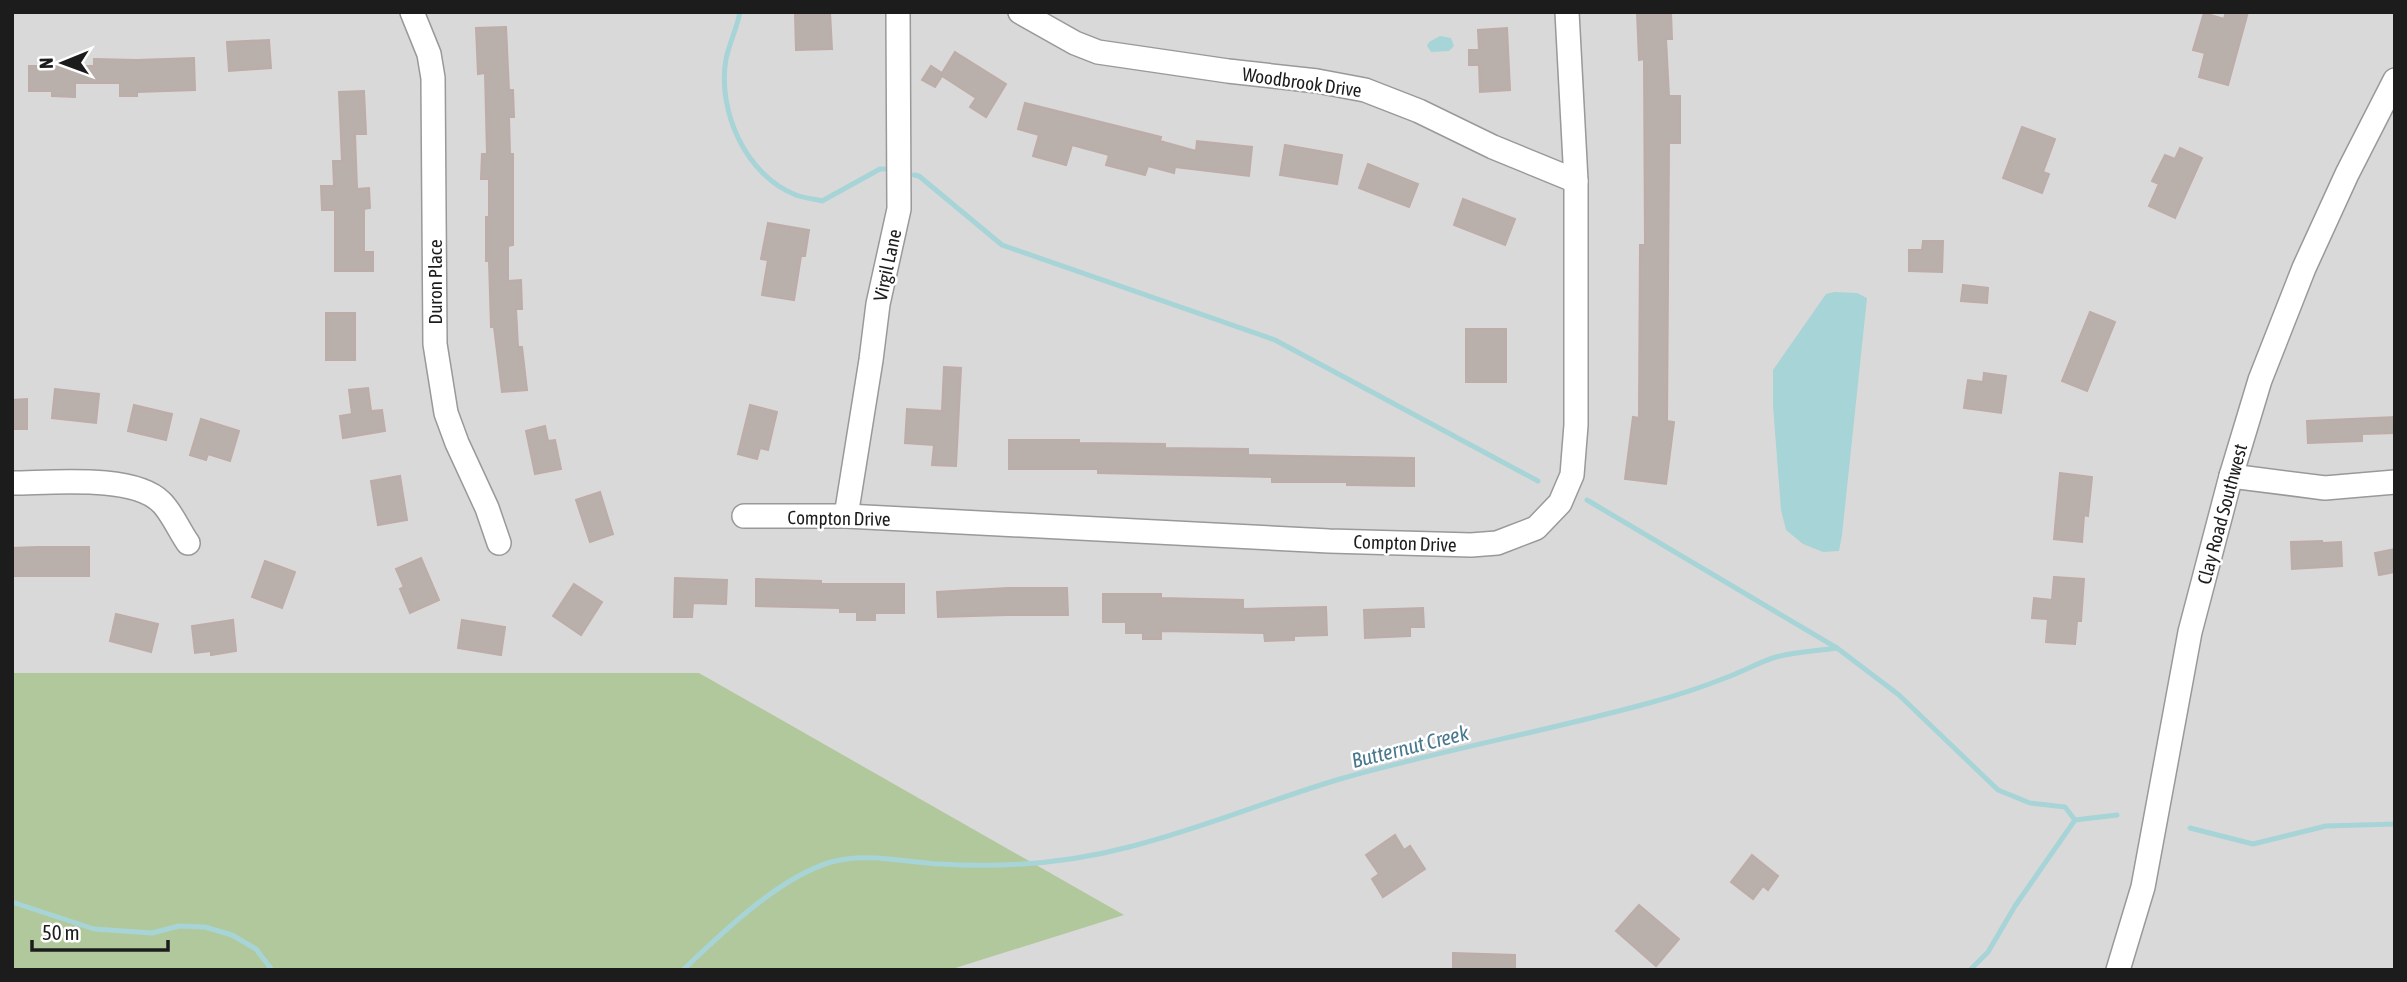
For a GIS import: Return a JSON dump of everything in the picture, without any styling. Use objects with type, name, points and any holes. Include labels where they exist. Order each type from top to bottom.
[{"type":"street","name":"Duron Place","points":[[412,12],[429,54],[433,78],[435,344],[444,402],[457,443],[499,543]]},
{"type":"street","name":"Virgil Lane","points":[[846,516],[878,304],[899,209],[898,12]]},
{"type":"street","name":"Woodbrook Drive","points":[[1020,12],[1057,34],[1098,52],[1317,81],[1365,90],[1408,106],[1493,147],[1576,181]]},
{"type":"street","name":"Compton Drive","points":[[744,516],[846,516],[1329,541],[1471,545],[1497,544],[1536,528],[1560,503],[1572,475],[1576,425],[1576,181],[1567,12]]},
{"type":"street","name":"Clay Road Southwest","points":[[2118,970],[2143,887],[2190,632],[2231,476],[2260,380],[2304,268],[2347,174],[2395,80]]},
{"type":"street","points":[[2231,476],[2325,488],[2395,482]]},
{"type":"street","points":[[12,483],[110,483],[140,490],[161,502],[187,544]]},
{"type":"shaded area","points":[[12,12],[2395,12],[2395,970],[12,970]]},
{"type":"green space","points":[[12,673],[699,673],[1124,915],[949,970],[12,970]]},
{"type":"water","points":[[1440,36],[1451,38],[1454,46],[1449,51],[1431,52],[1427,46],[1429,42]]},
{"type":"water","points":[[1857,293],[1867,298],[1842,535],[1839,551],[1823,552],[1803,544],[1786,530],[1781,510],[1773,370],[1826,294]]},
{"type":"building","points":[[830,12],[832,49],[796,50],[795,13]]},
{"type":"building","points":[[1637,12],[1671,12],[1672,39],[1666,39],[1669,96],[1680,96],[1680,143],[1669,143],[1667,421],[1674,422],[1666,484],[1625,479],[1633,417],[1639,418],[1640,245],[1645,245],[1644,59],[1639,60]]},
{"type":"building","points":[[2226,12],[2248,12],[2228,85],[2199,77],[2205,53],[2193,50],[2204,13],[2224,19]]},
{"type":"building","points":[[506,27],[509,90],[513,90],[514,117],[509,117],[510,154],[513,154],[513,245],[508,246],[508,281],[521,280],[522,309],[516,309],[518,347],[522,347],[527,390],[502,392],[494,327],[491,327],[489,261],[486,261],[489,179],[481,179],[482,154],[487,154],[485,73],[478,74],[476,28]]},
{"type":"building","points":[[1507,28],[1510,90],[1480,92],[1479,65],[1469,65],[1469,50],[1479,50],[1478,30]]},
{"type":"building","points":[[269,40],[271,68],[229,71],[227,42]]},
{"type":"building","points":[[955,52],[1006,84],[986,117],[970,107],[976,98],[942,76],[935,87],[922,80],[931,66],[942,73]]},
{"type":"building","points":[[194,58],[195,90],[137,92],[137,96],[120,96],[120,83],[75,83],[75,97],[52,96],[52,91],[29,91],[29,66],[94,66],[94,59]]},
{"type":"building","points":[[364,91],[366,134],[355,134],[357,189],[369,188],[370,208],[364,209],[364,252],[373,252],[373,271],[335,271],[335,210],[322,210],[321,186],[334,186],[333,161],[342,161],[339,92]]},
{"type":"building","points":[[1025,103],[1161,137],[1160,141],[1196,151],[1197,141],[1252,147],[1249,176],[1175,167],[1174,173],[1148,166],[1145,175],[1106,165],[1109,155],[1072,145],[1066,165],[1033,156],[1039,135],[1018,129]]},
{"type":"building","points":[[2022,127],[2055,139],[2043,172],[2049,174],[2042,193],[2003,178]]},
{"type":"building","points":[[1285,145],[1342,155],[1337,184],[1280,175]]},
{"type":"building","points":[[2180,148],[2202,158],[2175,218],[2149,206],[2159,184],[2152,181],[2165,155],[2175,159]]},
{"type":"building","points":[[1368,164],[1418,184],[1409,207],[1359,188]]},
{"type":"building","points":[[1463,199],[1515,219],[1505,245],[1454,225]]},
{"type":"building","points":[[768,223],[809,230],[805,256],[801,256],[794,300],[762,295],[768,260],[761,259]]},
{"type":"building","points":[[1923,241],[1943,241],[1942,272],[1909,271],[1909,250],[1922,250]]},
{"type":"building","points":[[1963,285],[1988,288],[1987,303],[1961,301]]},
{"type":"building","points":[[2090,312],[2115,322],[2087,391],[2062,381]]},
{"type":"building","points":[[326,313],[355,313],[355,360],[326,360]]},
{"type":"building","points":[[1466,329],[1506,329],[1506,382],[1466,382]]},
{"type":"building","points":[[944,367],[961,368],[956,466],[932,465],[934,445],[905,443],[907,409],[942,411]]},
{"type":"building","points":[[1984,373],[2006,376],[2001,413],[1964,408],[1968,380],[1983,382]]},
{"type":"building","points":[[368,388],[371,411],[382,410],[385,431],[343,438],[340,416],[352,414],[349,390]]},
{"type":"building","points":[[55,389],[99,394],[96,423],[52,418]]},
{"type":"building","points":[[27,399],[27,429],[12,429],[12,400]]},
{"type":"building","points":[[134,405],[172,414],[166,440],[128,431]]},
{"type":"building","points":[[750,405],[777,412],[768,450],[760,448],[757,459],[738,454]]},
{"type":"building","points":[[2395,417],[2395,433],[2362,434],[2362,441],[2308,443],[2307,421]]},
{"type":"building","points":[[201,419],[239,431],[230,461],[208,454],[206,460],[190,455]]},
{"type":"building","points":[[545,426],[548,441],[555,440],[561,469],[535,474],[526,431]]},
{"type":"building","points":[[1009,440],[1079,440],[1079,443],[1165,444],[1165,448],[1248,449],[1248,455],[1414,458],[1414,486],[1347,485],[1347,482],[1272,482],[1272,477],[1098,473],[1098,469],[1009,469]]},
{"type":"building","points":[[2060,473],[2092,477],[2088,516],[2084,515],[2082,542],[2054,539]]},
{"type":"building","points":[[400,476],[407,520],[378,525],[371,481]]},
{"type":"building","points":[[600,492],[613,534],[590,542],[576,500]]},
{"type":"building","points":[[2291,542],[2341,542],[2342,566],[2292,569]]},
{"type":"building","points":[[89,547],[89,576],[12,576],[12,548]]},
{"type":"building","points":[[2395,549],[2395,572],[2379,575],[2375,553]]},
{"type":"building","points":[[421,558],[439,600],[410,613],[400,589],[404,587],[396,569]]},
{"type":"building","points":[[265,561],[295,572],[282,608],[252,597]]},
{"type":"building","points":[[2054,577],[2084,579],[2081,621],[2077,621],[2075,644],[2046,642],[2048,619],[2032,618],[2034,598],[2052,600]]},
{"type":"building","points":[[675,578],[727,580],[726,604],[693,603],[692,617],[674,617]]},
{"type":"building","points":[[756,579],[821,581],[821,584],[904,584],[904,613],[875,613],[875,620],[857,620],[857,612],[840,612],[840,608],[756,606]]},
{"type":"building","points":[[574,584],[602,602],[581,635],[553,616]]},
{"type":"building","points":[[1067,588],[1068,615],[938,617],[937,592]]},
{"type":"building","points":[[1103,594],[1161,594],[1161,598],[1243,600],[1243,609],[1326,607],[1327,635],[1294,636],[1294,640],[1265,641],[1264,633],[1161,631],[1161,639],[1143,639],[1143,633],[1126,633],[1126,622],[1103,622]]},
{"type":"building","points":[[1423,608],[1424,627],[1410,627],[1410,636],[1365,638],[1364,610]]},
{"type":"building","points":[[116,614],[158,624],[151,652],[110,641]]},
{"type":"building","points":[[233,620],[236,651],[211,655],[211,651],[195,653],[192,626]]},
{"type":"building","points":[[462,620],[505,627],[501,655],[458,648]]},
{"type":"building","points":[[1395,835],[1404,850],[1410,846],[1425,869],[1383,897],[1372,879],[1379,874],[1366,855]]},
{"type":"building","points":[[1752,855],[1778,876],[1768,890],[1763,886],[1753,899],[1731,882]]},
{"type":"building","points":[[1639,905],[1679,939],[1656,966],[1616,931]]},
{"type":"building","points":[[1453,953],[1515,955],[1515,970],[1453,970]]},
{"type":"waterway","points":[[740,12],[726,59],[726,99],[738,139],[762,172],[778,186],[796,195],[822,201],[884,169]]},
{"type":"waterway","points":[[914,175],[919,176],[1002,245],[1275,340],[1538,481]]},
{"type":"waterway","name":"Butternut Creek","points":[[1587,500],[1837,648],[1899,695],[1998,790],[2030,803],[2065,807],[2075,820]]},
{"type":"waterway","name":"Butternut Creek","points":[[683,970],[733,923],[771,893],[791,880],[831,862],[872,858],[940,864],[1011,865],[1106,852],[1182,832],[1340,779],[1668,698],[1776,657],[1837,648]]},
{"type":"waterway","name":"Butternut Creek","points":[[2075,820],[2117,815]]},
{"type":"waterway","points":[[1970,970],[1988,952],[2015,906],[2075,820]]},
{"type":"waterway","name":"Butternut Creek","points":[[2190,828],[2253,844],[2326,826],[2395,824]]},
{"type":"waterway","name":"Butternut Creek","points":[[12,902],[94,929],[152,933],[179,926],[205,927],[232,935],[256,949],[272,970]]}]
